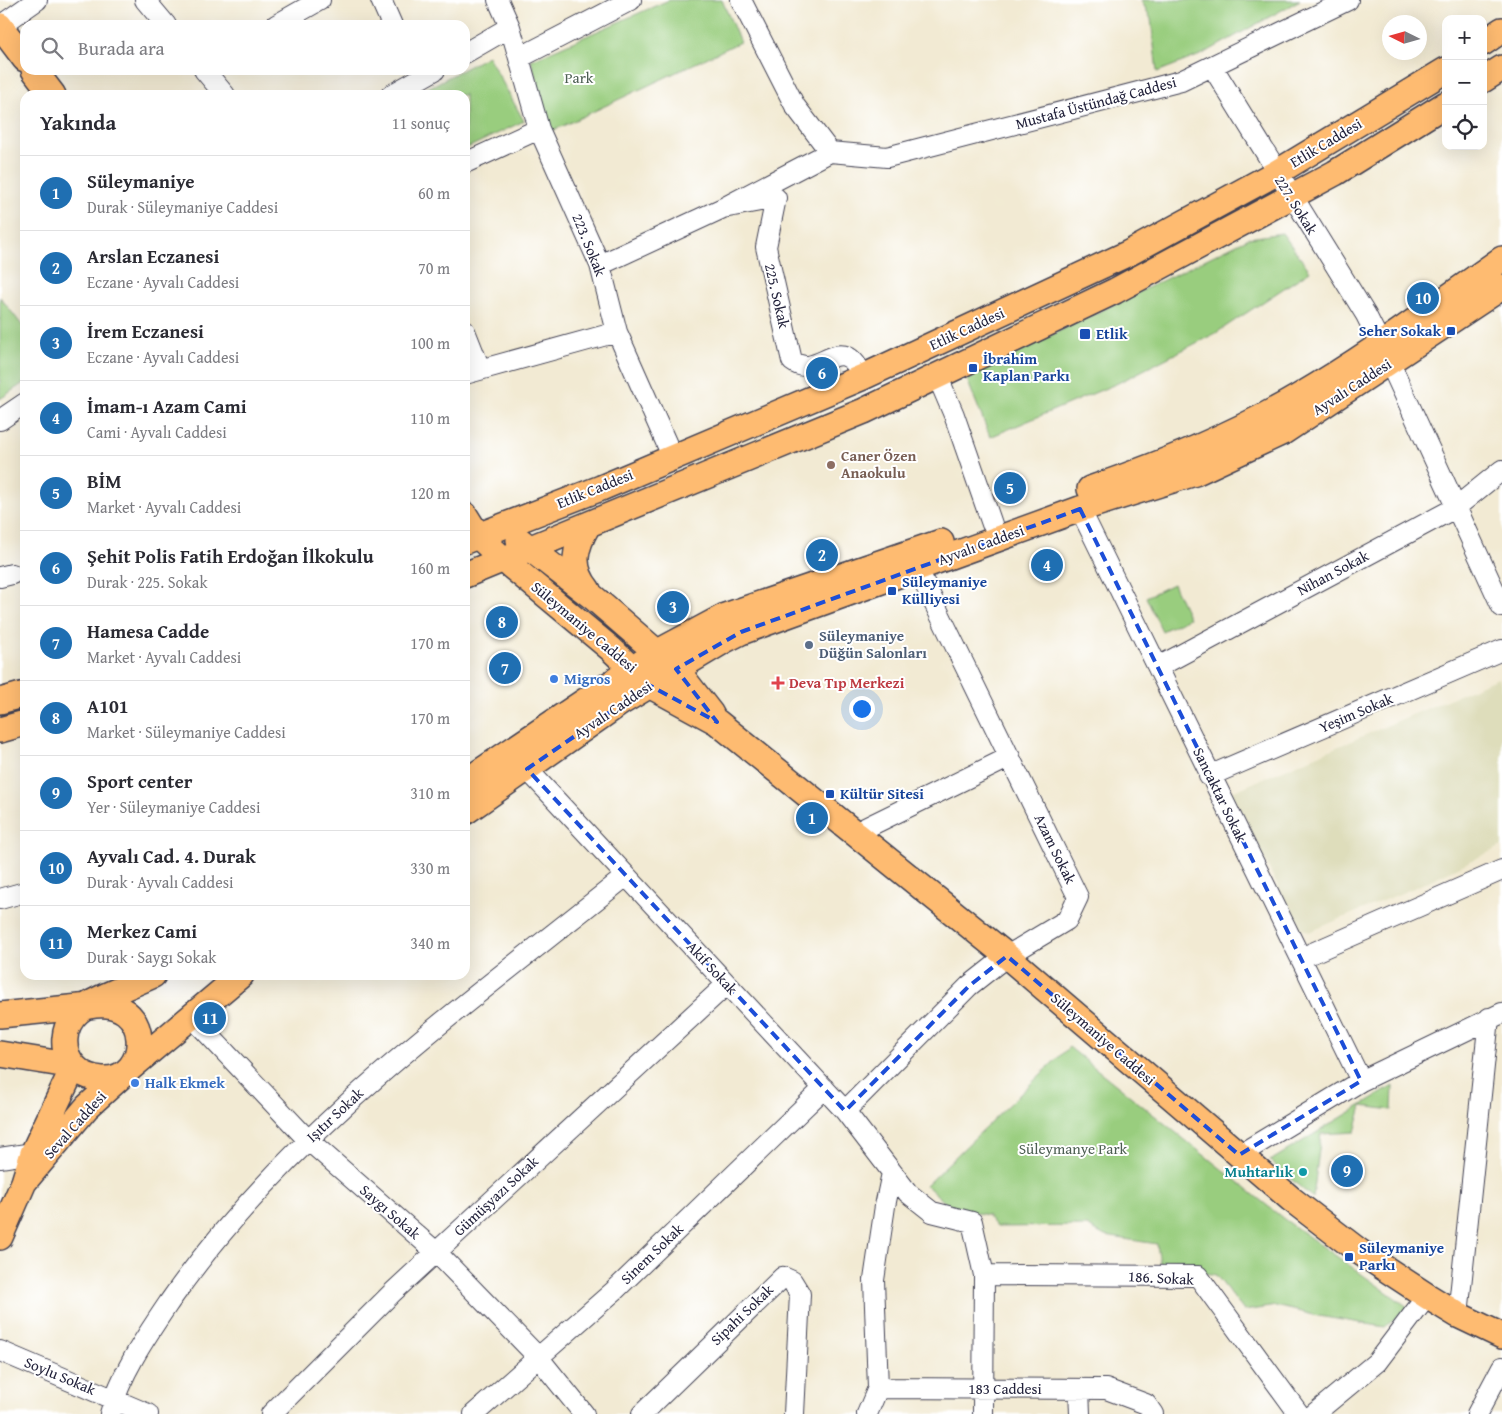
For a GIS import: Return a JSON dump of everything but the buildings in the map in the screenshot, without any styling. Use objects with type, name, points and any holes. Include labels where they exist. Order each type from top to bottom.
[{"type":"main road","points":[[0,26],[20,52]]},
{"type":"main road","points":[[1487,40],[1502,30]]},
{"type":"main road","points":[[1487,77],[1502,68]]},
{"type":"main road","name":"Etlik Caddesi","points":[[471,538],[673,458],[863,377],[1128,253],[1276,173],[1442,72]]},
{"type":"main road","points":[[38,75],[49,90]]},
{"type":"main road","name":"Etlik Caddesi","points":[[470,573],[864,411],[1116,291],[1335,173],[1444,105]]},
{"type":"main road","name":"Ayvalı Caddesi","points":[[470,779],[641,677],[676,668],[741,632],[1080,509],[1204,469],[1283,432],[1502,259]]},
{"type":"main road","name":"Ayvalı Caddesi","points":[[470,809],[527,769],[641,677],[656,653],[744,609],[1125,477],[1218,440],[1385,353],[1502,288]]},
{"type":"main road","name":"Süleymaniye Caddesi","points":[[470,505],[503,526],[530,550],[594,598],[656,653],[676,668],[717,722]]},
{"type":"main road","name":"Süleymaniye Caddesi","points":[[588,525],[576,550],[574,562],[584,585],[594,598]]},
{"type":"main road","name":"Süleymaniye Caddesi","points":[[471,538],[504,560],[641,677],[717,722],[853,834],[1007,956],[1291,1199],[1360,1252],[1427,1296],[1458,1315],[1502,1336]]},
{"type":"main road","points":[[0,701],[20,695]]},
{"type":"main road","points":[[0,730],[20,724]]},
{"type":"main road","points":[[143,980],[89,1006],[74,1016],[66,1032],[65,1044],[67,1056],[83,1074],[100,1079],[118,1076],[128,1070],[235,980]]},
{"type":"main road","points":[[0,1015],[102,1003],[114,1005],[126,1011],[135,1021],[140,1034],[140,1047],[136,1059],[128,1070]]},
{"type":"main road","points":[[0,1054],[74,1066]]},
{"type":"main road","name":"Seval Caddesi","points":[[0,1237],[24,1182],[33,1154],[74,1066]]},
{"type":"main road","name":"Seval Caddesi","points":[[24,1182],[87,1107],[128,1070]]},
{"type":"street","points":[[0,26],[37,0]]},
{"type":"street","points":[[145,0],[162,20]]},
{"type":"street","points":[[285,20],[320,0]]},
{"type":"street","points":[[381,0],[390,20]]},
{"type":"street","name":"223. Sokak","points":[[498,0],[510,27],[539,129],[600,264],[617,332],[673,458]]},
{"type":"street","points":[[519,58],[631,0]]},
{"type":"street","points":[[600,264],[722,208],[830,152],[795,106],[741,0]]},
{"type":"street","name":"Mustafa Üstündağ Caddesi","points":[[830,152],[887,157],[1181,81],[1348,0]]},
{"type":"street","points":[[470,50],[510,27]]},
{"type":"street","name":"227. Sokak","points":[[1212,66],[1276,173],[1366,315],[1385,353]]},
{"type":"street","points":[[208,75],[221,90]]},
{"type":"street","points":[[397,90],[415,75]]},
{"type":"street","points":[[470,161],[539,129]]},
{"type":"street","name":"225. Sokak","points":[[722,208],[776,198],[766,247],[792,361],[799,366],[809,367],[835,355],[849,356],[857,363],[863,377]]},
{"type":"street","points":[[470,356],[473,371],[617,332]]},
{"type":"street","points":[[1385,353],[1502,607]]},
{"type":"street","points":[[937,375],[954,416],[992,524]]},
{"type":"street","points":[[0,420],[20,407]]},
{"type":"street","name":"Nihan Sokak","points":[[1158,667],[1455,508],[1502,470]]},
{"type":"street","name":"Sancaktar Sokak","points":[[1080,509],[1209,776],[1361,1081]]},
{"type":"street","name":"Azam Sokak","points":[[845,1110],[969,986],[1007,956],[1067,920],[1078,897],[917,568]]},
{"type":"street","name":"Yeşim Sokak","points":[[1209,776],[1502,650]]},
{"type":"street","points":[[853,834],[1010,756]]},
{"type":"street","name":"Akif Sokak","points":[[527,769],[845,1110],[908,1192],[932,1212],[972,1222],[984,1275]]},
{"type":"street","points":[[1300,958],[1502,870]]},
{"type":"street","name":"Işıtır Sokak","points":[[112,1406],[148,1332],[202,1254],[267,1180],[355,1095],[626,876]]},
{"type":"street","points":[[0,899],[20,893]]},
{"type":"street","name":"Gümüşyazı Sokak","points":[[271,1414],[436,1252],[727,984]]},
{"type":"street","points":[[1239,1155],[1361,1081],[1496,1015]]},
{"type":"street","points":[[1458,1315],[1496,1015]]},
{"type":"street","name":"Saygı Sokak","points":[[191,1016],[308,1140],[436,1252],[538,1357],[584,1414]]},
{"type":"street","name":"Sinem Sokak","points":[[474,1414],[614,1290],[824,1088]]},
{"type":"street","points":[[0,1158],[33,1154]]},
{"type":"street","points":[[867,1414],[878,1388],[874,1280],[892,1172]]},
{"type":"street","points":[[983,1414],[984,1275]]},
{"type":"street","name":"186. Sokak","points":[[984,1275],[1198,1276],[1299,1414]]},
{"type":"street","name":"Sipahi Sokak","points":[[642,1414],[782,1277],[792,1280],[800,1294],[794,1414]]},
{"type":"street","points":[[1314,1414],[1377,1362],[1427,1296]]},
{"type":"street","name":"Soylu Sokak","points":[[0,1351],[112,1406],[148,1414]]},
{"type":"street","points":[[1477,1414],[1502,1367]]},
{"type":"street","name":"183 Caddesi","points":[[878,1388],[1106,1389],[1146,1404],[1153,1414]]},
{"type":"street","points":[[1079,1389],[1080,1414]]},
{"type":"highlighted area","points":[[1080,509],[1361,1081],[1239,1155],[1007,956],[969,986],[845,1111],[527,769],[649,685],[717,722],[676,669],[741,632]]},
{"type":"shaded area","points":[[1498,678],[1502,685],[1502,846],[1416,887],[1309,932],[1297,926],[1232,792]]},
{"type":"green space","name":"Park","points":[[669,0],[722,0],[740,42],[550,132],[531,60]]},
{"type":"green space","points":[[1141,0],[1300,0],[1203,54],[1157,72],[1151,19]]},
{"type":"green space","points":[[488,56],[524,121],[470,147],[470,90],[424,90],[452,75],[470,75],[470,66]]},
{"type":"green space","points":[[1282,233],[1310,271],[1216,333],[1118,383],[990,437],[966,377],[1249,238]]},
{"type":"green space","points":[[0,297],[20,323],[20,385],[0,399]]},
{"type":"green space","points":[[1173,584],[1189,618],[1162,631],[1146,597]]},
{"type":"green space","name":"Süleymanye Park","points":[[1069,1047],[1284,1219],[1408,1307],[1385,1327],[1318,1316],[1276,1306],[1244,1311],[1216,1275],[1160,1264],[1157,1244],[1105,1236],[1087,1226],[997,1227],[987,1215],[951,1208],[926,1185]]},
{"type":"green space","points":[[1393,1086],[1392,1110],[1362,1106],[1355,1132],[1321,1134],[1313,1198],[1270,1161]]},
{"type":"place","name":"Ayvalı Cad. 4. Durak","points":[[1423,298]]},
{"type":"place","name":"Seher Sokak","points":[[1451,331]]},
{"type":"place","name":"Etlik","points":[[1085,334]]},
{"type":"place","name":"İbrahim Kaplan Parkı","points":[[973,368]]},
{"type":"place","name":"Şehit Polis Fatih Erdoğan İlkokulu","points":[[822,373]]},
{"type":"place","name":"Caner Özen Anaokulu","points":[[831,465]]},
{"type":"place","name":"BİM","points":[[1010,488]]},
{"type":"place","name":"Arslan Eczanesi","points":[[822,555]]},
{"type":"place","name":"İmam-ı Azam Cami","points":[[1047,565]]},
{"type":"place","name":"Süleymaniye Külliyesi","points":[[892,591]]},
{"type":"place","name":"İrem Eczanesi","points":[[673,607]]},
{"type":"place","name":"A101","points":[[502,622]]},
{"type":"place","name":"Süleymaniye Düğün Salonları","points":[[809,645]]},
{"type":"place","name":"Hamesa Cadde","points":[[505,668]]},
{"type":"place","name":"Migros","points":[[554,679]]},
{"type":"place","name":"Deva Tıp Merkezi","points":[[778,683]]},
{"type":"place","name":"Kültür Sitesi","points":[[830,794]]},
{"type":"place","name":"Süleymaniye","points":[[812,818]]},
{"type":"place","name":"Merkez Cami","points":[[210,1018]]},
{"type":"place","name":"Halk Ekmek","points":[[135,1083]]},
{"type":"place","name":"Sport center","points":[[1347,1171]]},
{"type":"place","name":"Muhtarlık","points":[[1303,1172]]},
{"type":"place","name":"Süleymaniye Parkı","points":[[1349,1257]]}]
